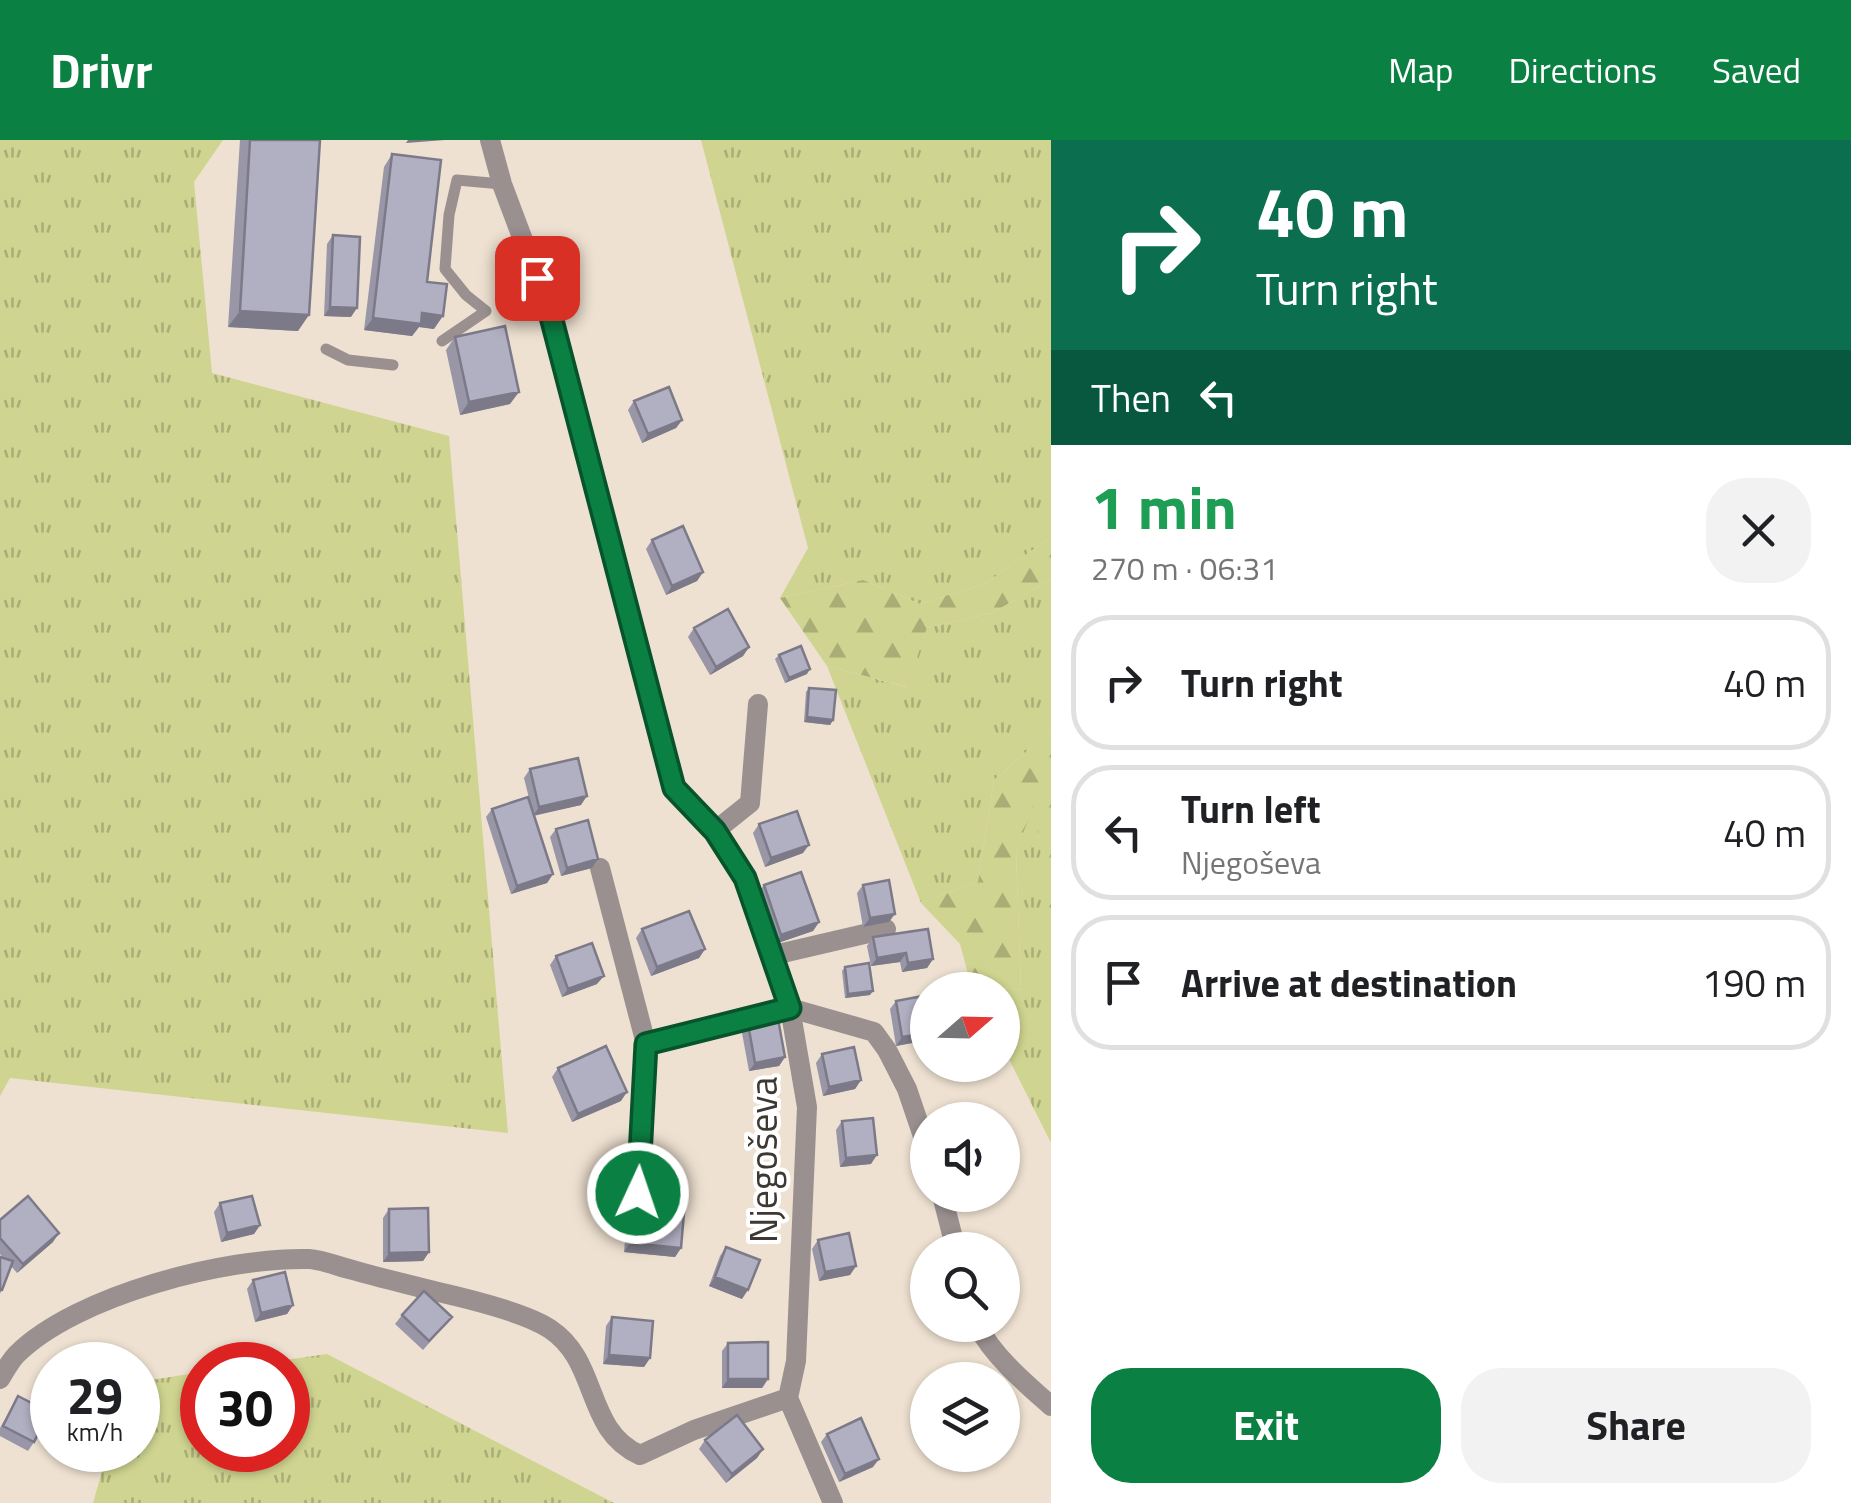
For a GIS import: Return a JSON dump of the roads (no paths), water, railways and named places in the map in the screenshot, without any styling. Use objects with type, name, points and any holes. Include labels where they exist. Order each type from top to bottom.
[{"type":"street","name":"Njegoševa","points":[[490,140],[502,184],[549,309],[674,788],[715,831],[745,878],[790,1008],[807,1107],[796,1361],[788,1398]]},
{"type":"street","points":[[715,831],[750,803],[758,704]]},
{"type":"street","points":[[600,868],[646,1044],[638,1193]]},
{"type":"street","points":[[774,955],[886,929]]},
{"type":"street","points":[[646,1044],[790,1008],[874,1032],[887,1050],[911,1102]]},
{"type":"street","points":[[0,1379],[16,1356],[56,1325],[111,1299],[154,1283],[270,1260],[314,1259],[480,1302],[550,1328],[581,1364],[607,1429],[621,1446],[640,1455],[694,1430],[788,1398],[833,1503]]},
{"type":"street","points":[[988,1342],[1051,1406]]},
{"type":"lane","points":[[442,341],[486,311],[466,295],[445,269],[449,215],[457,180],[502,184]]},
{"type":"lane","points":[[326,350],[348,360],[393,365]]}]
